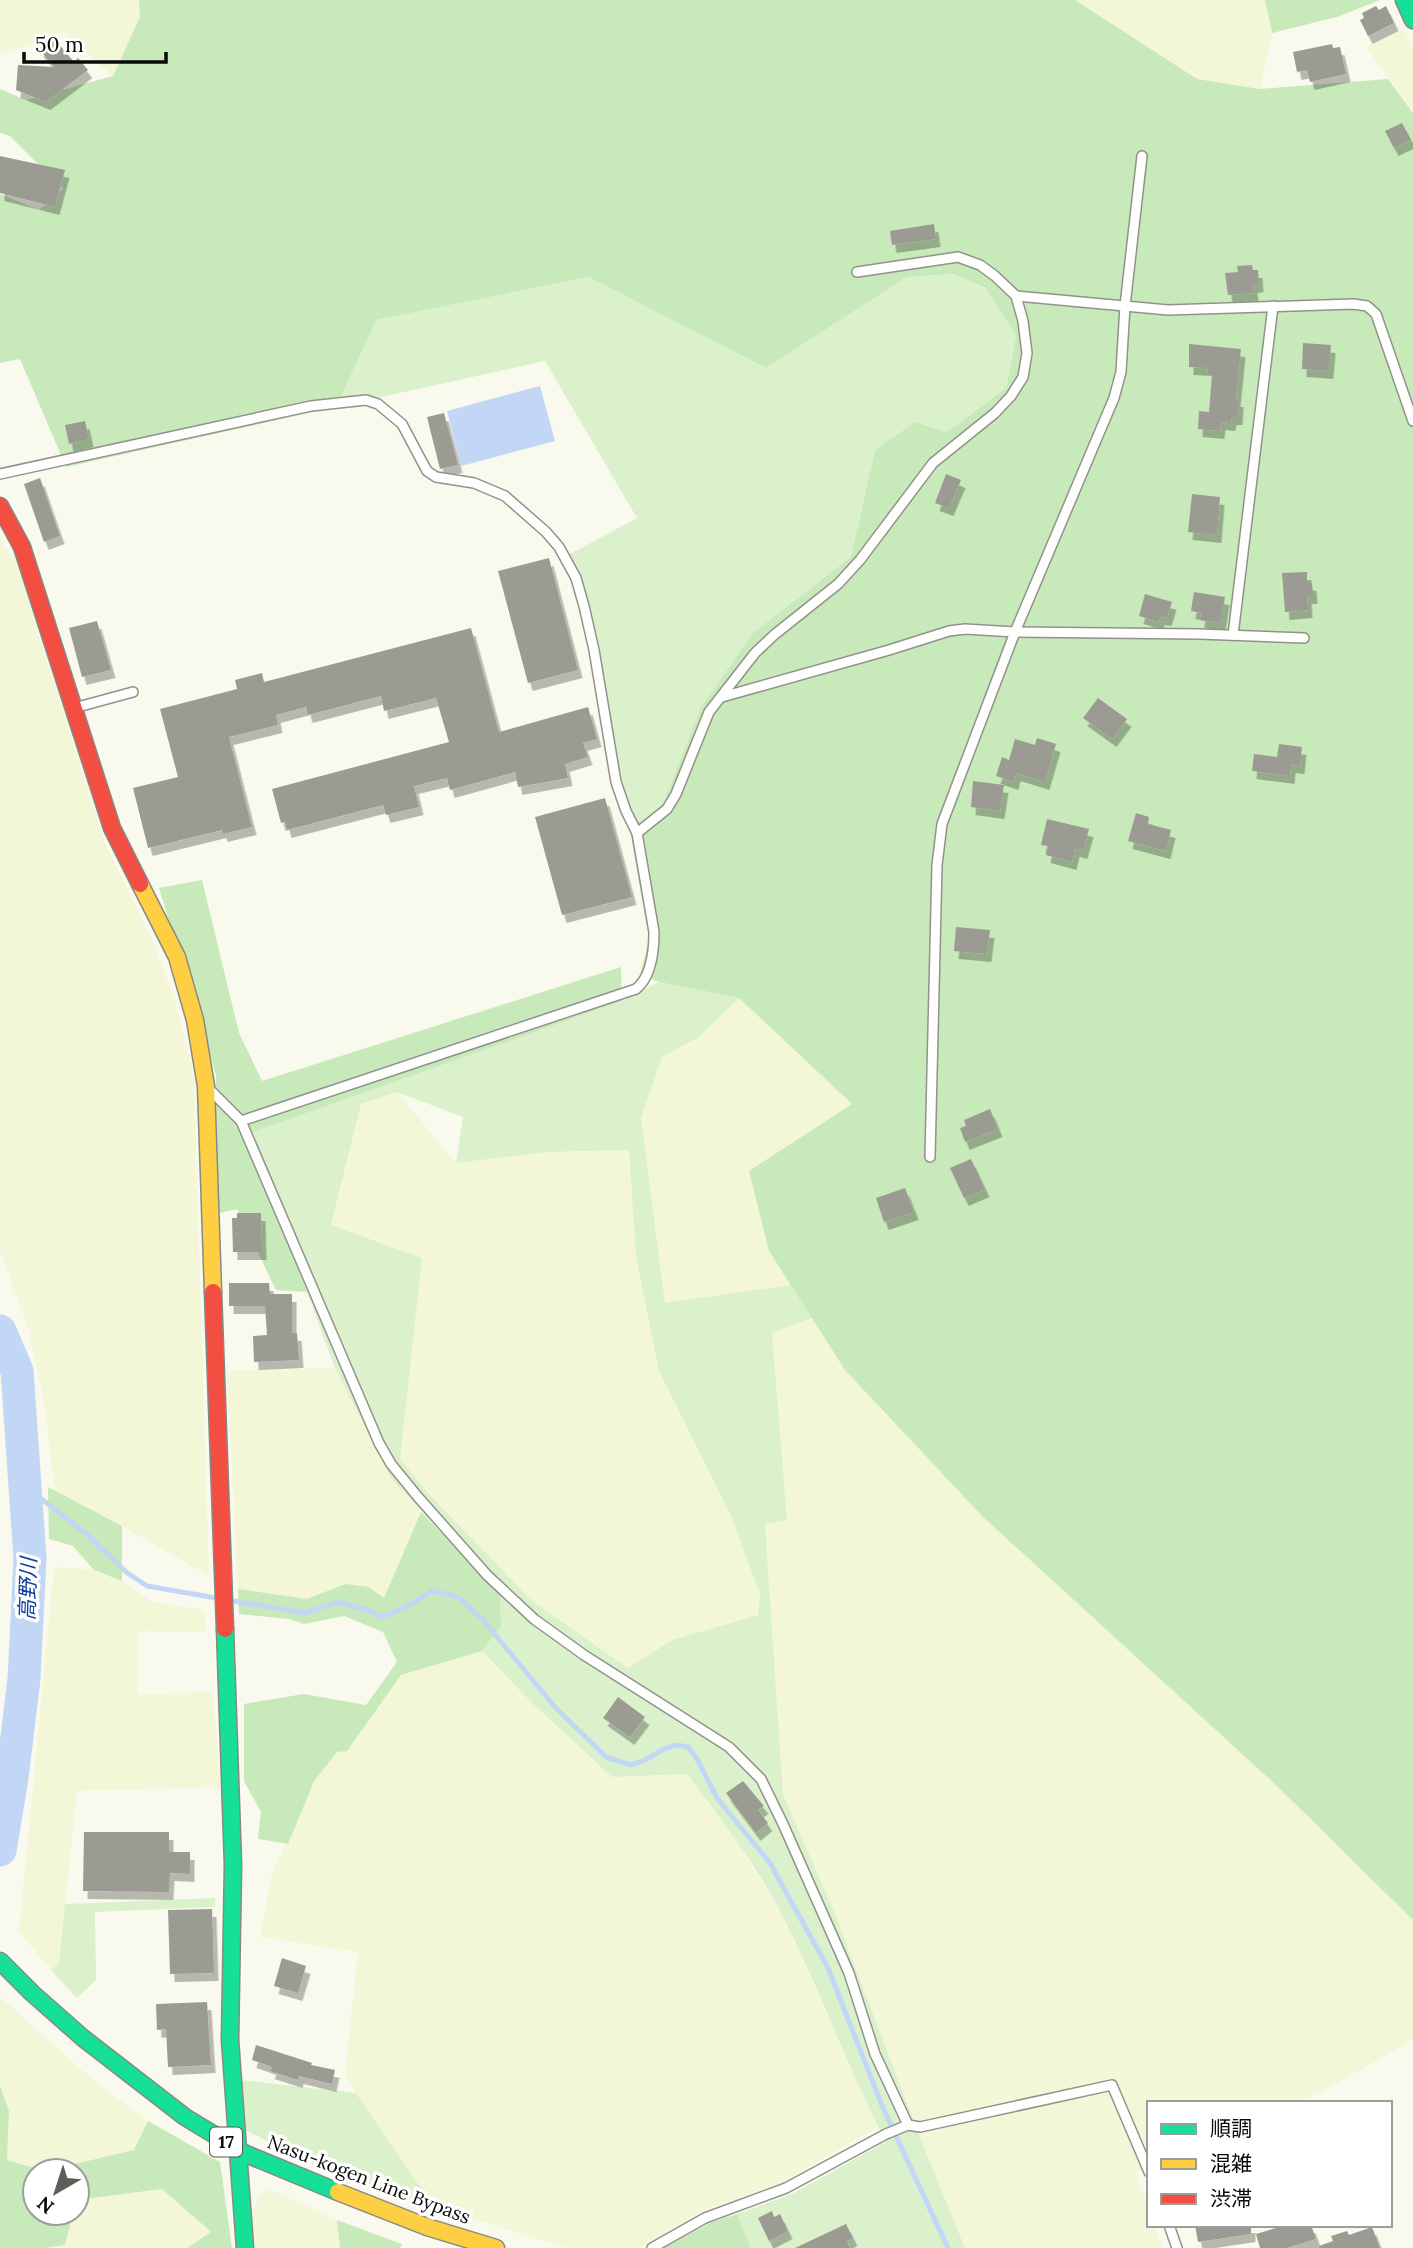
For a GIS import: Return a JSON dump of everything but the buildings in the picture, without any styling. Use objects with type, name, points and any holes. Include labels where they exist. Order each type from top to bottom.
[{"type":"street","points":[[1405,0],[1413,20]]},
{"type":"street","points":[[0,506],[22,547],[112,828],[177,957],[195,1020],[206,1086],[233,1865],[230,2040],[245,2248]]},
{"type":"street","name":"Nasu-kogen Line Bypass","points":[[0,1961],[45,2006],[114,2064],[160,2099],[238,2149],[376,2209],[495,2248]]},
{"type":"lane","points":[[930,1157],[942,824],[1014,632],[1114,398],[1121,372],[1125,306],[1142,156]]},
{"type":"lane","points":[[637,833],[667,809],[676,794],[709,712],[755,653],[838,584],[860,560],[933,463],[995,413],[1011,396],[1023,377],[1027,353],[1023,321],[1016,296],[980,265],[958,257],[857,272]]},
{"type":"lane","points":[[1016,296],[1168,310],[1353,304],[1367,306],[1376,314],[1413,421]]},
{"type":"lane","points":[[1233,635],[1273,306]]},
{"type":"lane","points":[[0,474],[311,406],[366,400],[378,404],[402,424],[427,471],[436,477],[474,483],[505,496],[559,547],[576,578],[594,650],[616,782],[637,833],[654,940],[645,982],[636,989],[241,1121]]},
{"type":"lane","points":[[722,696],[949,631],[965,629],[1304,638]]},
{"type":"lane","points":[[74,709],[133,692]]},
{"type":"lane","points":[[206,1086],[241,1121],[391,1464],[487,1575],[534,1619],[584,1655],[729,1747],[761,1779],[849,1973],[875,2054],[904,2126]]},
{"type":"lane","points":[[652,2248],[705,2218],[786,2188],[904,2126],[920,2127],[1112,2085],[1147,2167]]},
{"type":"lane","points":[[1170,2227],[1177,2248]]},
{"type":"green space","points":[[0,0],[139,0],[140,17],[113,76],[62,32],[0,55]]},
{"type":"green space","points":[[139,0],[1075,0],[1197,79],[1260,89],[1388,79],[1413,113],[1413,1920],[1277,1786],[982,1516],[845,1370],[769,1251],[749,1171],[852,1104],[739,998],[659,982],[640,975],[649,939],[630,831],[663,804],[701,707],[753,633],[851,557],[875,450],[915,422],[947,432],[1006,388],[1016,336],[986,288],[954,274],[907,277],[766,368],[589,277],[376,320],[336,407],[66,467],[20,359],[0,363],[0,194],[39,210],[63,189],[10,136],[0,133],[0,89],[26,100],[113,76],[140,17]]},
{"type":"green space","points":[[1075,0],[1265,0],[1272,33],[1260,89],[1197,79]]},
{"type":"green space","points":[[1265,0],[1380,0],[1337,17],[1272,33]]},
{"type":"green space","points":[[1403,29],[1413,45],[1413,112],[1366,47]]},
{"type":"green space","points":[[954,274],[986,288],[1016,336],[1006,388],[947,432],[915,422],[875,450],[851,557],[753,633],[701,707],[663,804],[630,831],[613,784],[591,650],[570,554],[637,518],[545,361],[336,407],[375,320],[590,277],[766,368],[907,277]]},
{"type":"green space","points":[[0,539],[17,565],[104,841],[156,949],[175,1002],[194,1076],[209,1576],[55,1491],[44,1402],[29,1330],[0,1250]]},
{"type":"green space","points":[[202,880],[239,1033],[262,1081],[621,967],[622,1001],[244,1135],[307,1292],[276,1290],[237,1209],[216,1214],[216,1075],[159,888]]},
{"type":"green space","points":[[659,982],[739,998],[699,1037],[662,1057],[641,1118],[665,1303],[791,1285],[812,1318],[772,1333],[787,1520],[765,1524],[783,1794],[835,1914],[965,2248],[751,2248],[737,2214],[794,2193],[886,2142],[809,1973],[762,1879],[687,1774],[612,1777],[533,1704],[482,1651],[501,1626],[500,1593],[392,1480],[335,1368],[243,1135],[622,1001]],"holes":[[[397,1092],[463,1117],[456,1163],[547,1152],[629,1150],[636,1256],[659,1371],[731,1516],[760,1594],[758,1615],[672,1640],[628,1668],[531,1600],[429,1494],[400,1459],[422,1258],[331,1225],[361,1104]]]},
{"type":"green space","points":[[739,998],[853,1104],[769,1251],[791,1285],[665,1304],[641,1118],[662,1057],[699,1037]]},
{"type":"green space","points":[[397,1092],[456,1163],[547,1152],[629,1150],[636,1256],[659,1371],[731,1516],[760,1594],[758,1615],[672,1640],[628,1668],[531,1600],[429,1494],[400,1459],[422,1258],[331,1225],[361,1104]]},
{"type":"green space","points":[[812,1318],[845,1370],[982,1516],[1277,1786],[1413,1920],[1413,2040],[1300,2101],[1147,2101],[1147,2167],[1135,2172],[1147,2205],[1147,2227],[1155,2227],[1163,2248],[965,2248],[835,1914],[783,1794],[765,1524],[787,1519],[772,1333]]},
{"type":"green space","points":[[335,1368],[392,1480],[421,1512],[384,1598],[345,1584],[307,1599],[238,1589],[227,1371]]},
{"type":"green space","points":[[48,1487],[122,1526],[122,1581],[94,1570],[73,1546],[49,1539]]},
{"type":"green space","points":[[421,1512],[500,1593],[501,1626],[482,1651],[401,1675],[347,1751],[337,1752],[314,1781],[288,1844],[258,1839],[261,1812],[244,1781],[244,1704],[304,1694],[366,1705],[397,1662],[383,1632],[344,1616],[304,1624],[289,1619],[239,1614],[238,1589],[307,1599],[345,1584],[369,1587],[384,1598]]},
{"type":"green space","points":[[54,1567],[94,1570],[122,1581],[152,1602],[204,1610],[206,1632],[138,1631],[138,1694],[213,1692],[220,1787],[77,1791],[59,1963],[51,1970],[19,1931]]},
{"type":"green space","points":[[482,1651],[533,1704],[612,1777],[687,1773],[738,1843],[782,1915],[878,2127],[782,2182],[703,2210],[639,2248],[568,2248],[447,2211],[419,2185],[345,2074],[358,1952],[260,1937],[272,1874],[314,1781],[337,1752],[347,1750],[401,1675]]},
{"type":"green space","points":[[215,1898],[215,1907],[95,1912],[96,1980],[77,1998],[51,1970],[59,1963],[65,1904]]},
{"type":"green space","points":[[0,1997],[94,2081],[148,2121],[134,2150],[91,2160],[91,2157],[21,2157],[21,2164],[7,2160],[9,2111],[0,2086]]},
{"type":"green space","points":[[240,2080],[356,2093],[419,2185],[447,2211],[389,2194],[319,2167],[245,2130]]},
{"type":"green space","points":[[0,2086],[9,2111],[7,2160],[21,2164],[21,2227],[70,2227],[65,2245],[0,2248]]},
{"type":"green space","points":[[148,2121],[220,2162],[232,2248],[187,2248],[211,2232],[162,2189],[91,2198],[91,2160],[134,2150]]},
{"type":"green space","points":[[266,2188],[337,2220],[340,2248],[251,2248],[250,2221],[258,2198]]},
{"type":"green space","points":[[162,2189],[211,2233],[187,2248],[44,2248],[65,2245],[70,2227],[91,2227],[91,2198]]},
{"type":"green space","points":[[737,2214],[751,2248],[664,2248],[710,2223]]},
{"type":"green space","points":[[337,2220],[402,2244],[400,2248],[340,2248]]},
{"type":"water","points":[[540,386],[555,441],[461,466],[447,411]]},
{"type":"waterway","name":"高野川","points":[[0,1331],[17,1371],[30,1558],[24,1679],[0,1850]]},
{"type":"waterway","points":[[26,1487],[90,1537],[126,1572],[147,1586],[216,1598]]},
{"type":"waterway","points":[[232,1601],[306,1613],[338,1602],[382,1617],[406,1607],[432,1591],[459,1597],[484,1621],[554,1706],[606,1757],[631,1765],[676,1745],[688,1747],[717,1798],[770,1863],[828,1968],[883,2108],[948,2248]]},
{"type":"traffic: fast","points":[[1404,0],[1413,20]]},
{"type":"traffic: fast","points":[[225,1629],[233,1865],[230,2040],[245,2248]]},
{"type":"traffic: fast","points":[[0,1961],[83,2038],[185,2117],[246,2154],[338,2192]]},
{"type":"traffic: slow","points":[[140,884],[177,957],[195,1020],[206,1086],[213,1292]]},
{"type":"traffic: slow","points":[[338,2192],[427,2227],[496,2248]]},
{"type":"traffic: jam","points":[[0,506],[22,547],[112,828],[140,884]]},
{"type":"traffic: jam","points":[[213,1292],[225,1629]]}]
